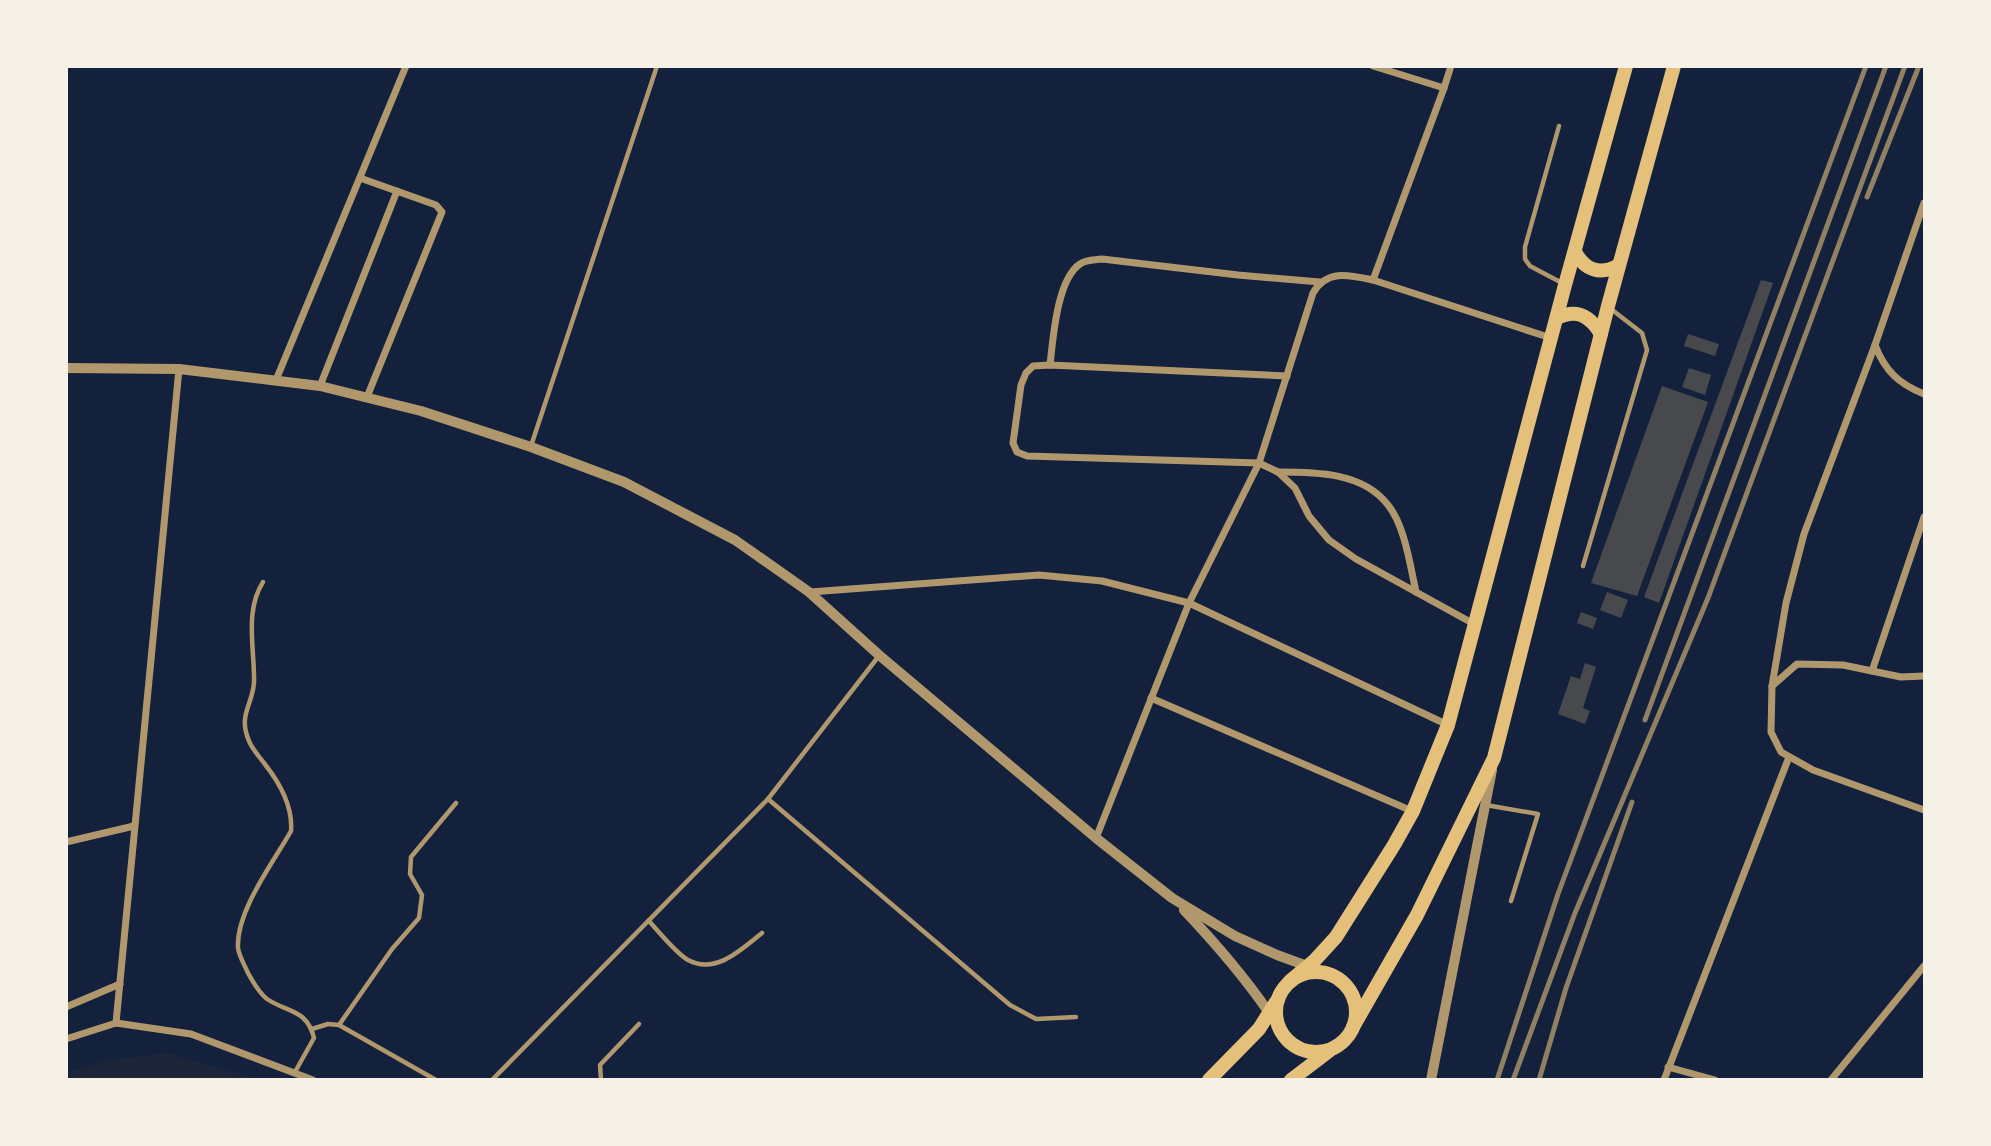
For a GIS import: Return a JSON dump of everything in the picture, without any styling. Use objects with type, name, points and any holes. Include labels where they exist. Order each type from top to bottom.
[{"type":"main road","points":[[1209,1080],[1242,1049],[1270,1014],[1286,986],[1336,937],[1413,811],[1448,725],[1626,66]]},
{"type":"main road","points":[[1291,1080],[1347,1037],[1417,915],[1494,758],[1608,306],[1674,66]]},
{"type":"main road","points":[[1575,251],[1584,264],[1595,270],[1611,269],[1619,265]]},
{"type":"main road","points":[[1557,318],[1580,314],[1591,320],[1601,334]]},
{"type":"main road","points":[[1337,1046],[1312,1052],[1289,1042],[1276,1018],[1277,1004],[1286,986],[1302,974],[1316,972],[1329,974],[1341,981],[1350,990],[1355,1002],[1353,1027]]},
{"type":"street","points":[[276,380],[406,66]]},
{"type":"street","points":[[1373,66],[1444,88]]},
{"type":"street","points":[[1373,281],[1451,66]]},
{"type":"street","points":[[360,178],[436,205],[442,212],[367,397]]},
{"type":"street","points":[[320,386],[397,191]]},
{"type":"street","points":[[1924,203],[1875,345],[1804,534],[1786,603],[1772,686],[1771,732],[1781,752],[1813,770],[1924,810]]},
{"type":"street","points":[[1050,365],[1062,294],[1070,275],[1081,263],[1102,259],[1320,282]]},
{"type":"street","points":[[1096,838],[1189,603],[1259,463],[1313,293],[1320,282],[1332,276],[1373,281],[1552,338]]},
{"type":"street","points":[[1875,345],[1882,362],[1905,386],[1924,394]]},
{"type":"street","points":[[1287,376],[1033,366],[1026,373],[1021,386],[1013,443],[1017,452],[1027,456],[1259,463],[1278,472],[1295,488],[1309,516],[1329,540],[1356,559],[1474,624]]},
{"type":"street","points":[[66,368],[179,369],[320,386],[421,411],[531,447],[624,482],[735,540],[809,592],[879,655],[1096,838],[1172,898],[1235,936],[1329,974]]},
{"type":"street","points":[[116,1023],[179,369]]},
{"type":"street","points":[[1278,472],[1318,472],[1342,477],[1369,488],[1389,505],[1403,537],[1416,592]]},
{"type":"street","points":[[1872,671],[1924,517]]},
{"type":"street","points":[[809,592],[1039,575],[1102,581],[1189,603],[1448,725]]},
{"type":"street","points":[[1772,686],[1797,664],[1843,665],[1901,677],[1924,676]]},
{"type":"street","points":[[1151,698],[1413,811]]},
{"type":"street","points":[[1664,1080],[1789,757]]},
{"type":"street","points":[[1431,1080],[1494,758]]},
{"type":"street","points":[[66,842],[134,826]]},
{"type":"street","points":[[1172,898],[1235,965],[1281,1031]]},
{"type":"street","points":[[1831,1080],[1924,967]]},
{"type":"street","points":[[66,1007],[120,984]]},
{"type":"street","points":[[66,1039],[116,1023],[191,1034],[313,1080]]},
{"type":"street","points":[[1668,1067],[1715,1080]]},
{"type":"lane","points":[[531,447],[657,66]]},
{"type":"lane","points":[[1559,126],[1525,247],[1525,259],[1530,266],[1566,285]]},
{"type":"lane","points":[[1583,566],[1647,350],[1642,333],[1608,306]]},
{"type":"lane","points":[[264,582],[259,590],[251,627],[254,686],[246,706],[244,726],[250,743],[272,773],[287,800],[292,817],[291,831],[247,908],[240,930],[238,951],[255,986],[266,998],[302,1016],[312,1029],[314,1038],[295,1072]]},
{"type":"lane","points":[[492,1080],[768,799],[879,655]]},
{"type":"lane","points":[[768,799],[1010,1005],[1036,1020],[1076,1017]]},
{"type":"lane","points":[[339,1025],[392,949],[419,918],[422,895],[410,874],[411,857],[456,803]]},
{"type":"lane","points":[[1485,805],[1538,814],[1511,901]]},
{"type":"lane","points":[[649,921],[688,960],[703,964],[718,963],[735,955],[762,933]]},
{"type":"lane","points":[[312,1029],[328,1024],[339,1025],[436,1080]]},
{"type":"lane","points":[[601,1080],[600,1065],[639,1024]]},
{"type":"shaded area","points":[[167,1053],[257,1079],[67,1079],[67,1072],[110,1060]]},
{"type":"building","points":[[1761,280],[1773,283],[1659,603],[1644,597]]},
{"type":"building","points":[[1688,334],[1719,344],[1715,356],[1684,346]]},
{"type":"building","points":[[1689,368],[1711,375],[1705,395],[1682,387]]},
{"type":"building","points":[[1662,386],[1708,402],[1637,596],[1591,583]]},
{"type":"building","points":[[1607,592],[1628,600],[1621,618],[1600,610]]},
{"type":"building","points":[[1581,612],[1597,618],[1593,629],[1577,623]]},
{"type":"building","points":[[1585,663],[1596,667],[1583,708],[1590,711],[1585,724],[1558,714],[1571,676],[1580,679]]},
{"type":"railway","points":[[1497,1080],[1558,894],[1866,66]]},
{"type":"railway","points":[[1645,720],[1886,66]]},
{"type":"railway","points":[[1513,1080],[1575,913],[1708,598],[1905,66]]},
{"type":"railway","points":[[1867,197],[1919,66]]},
{"type":"railway","points":[[1539,1080],[1566,988],[1632,802]]}]
